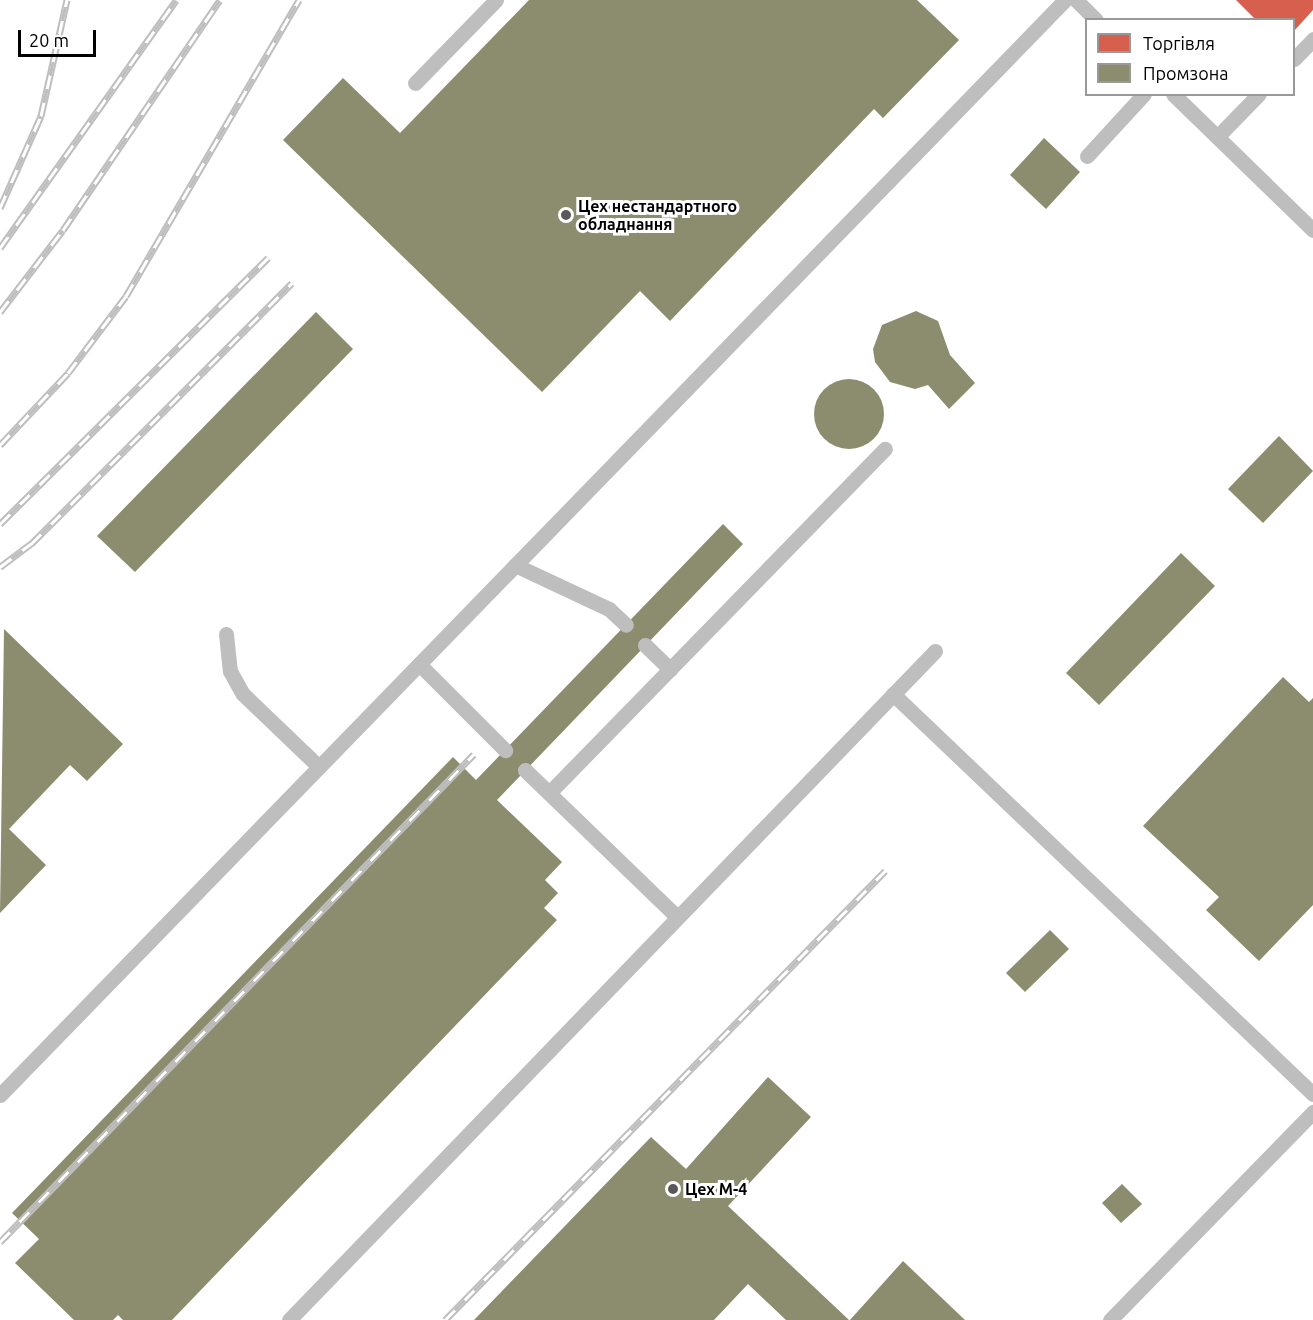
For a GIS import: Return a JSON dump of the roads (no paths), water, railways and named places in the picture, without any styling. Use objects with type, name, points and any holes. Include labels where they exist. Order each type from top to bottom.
[{"type":"lane","points":[[415,83],[496,0]]},
{"type":"lane","points":[[0,1095],[1065,0]]},
{"type":"lane","points":[[1076,0],[1094,18]]},
{"type":"lane","points":[[1295,57],[1313,39]]},
{"type":"lane","points":[[1087,156],[1142,96]]},
{"type":"lane","points":[[1175,96],[1313,230]]},
{"type":"lane","points":[[1216,137],[1256,96]]},
{"type":"lane","points":[[549,793],[885,449]]},
{"type":"lane","points":[[515,565],[609,609],[626,625]]},
{"type":"lane","points":[[226,634],[230,671],[243,694],[319,767]]},
{"type":"lane","points":[[645,645],[670,669]]},
{"type":"lane","points":[[289,1320],[934,651]]},
{"type":"lane","points":[[419,664],[505,750]]},
{"type":"lane","points":[[893,694],[1313,1094]]},
{"type":"lane","points":[[525,770],[677,916]]},
{"type":"lane","points":[[1110,1320],[1313,1112]]},
{"type":"railway","points":[[0,208],[41,116],[67,0]]},
{"type":"railway","points":[[0,248],[176,0]]},
{"type":"railway","points":[[0,312],[63,230],[220,0]]},
{"type":"railway","points":[[0,445],[68,373],[126,296],[299,0]]},
{"type":"railway","points":[[0,524],[268,258]]},
{"type":"railway","points":[[0,567],[31,544],[292,283]]},
{"type":"railway","points":[[0,1242],[474,754]]},
{"type":"railway","points":[[445,1320],[885,871]]},
{"type":"place","name":"Цех нестандартного обладнання","points":[[566,215]]},
{"type":"place","name":"Цех М-4","points":[[673,1189]]}]
